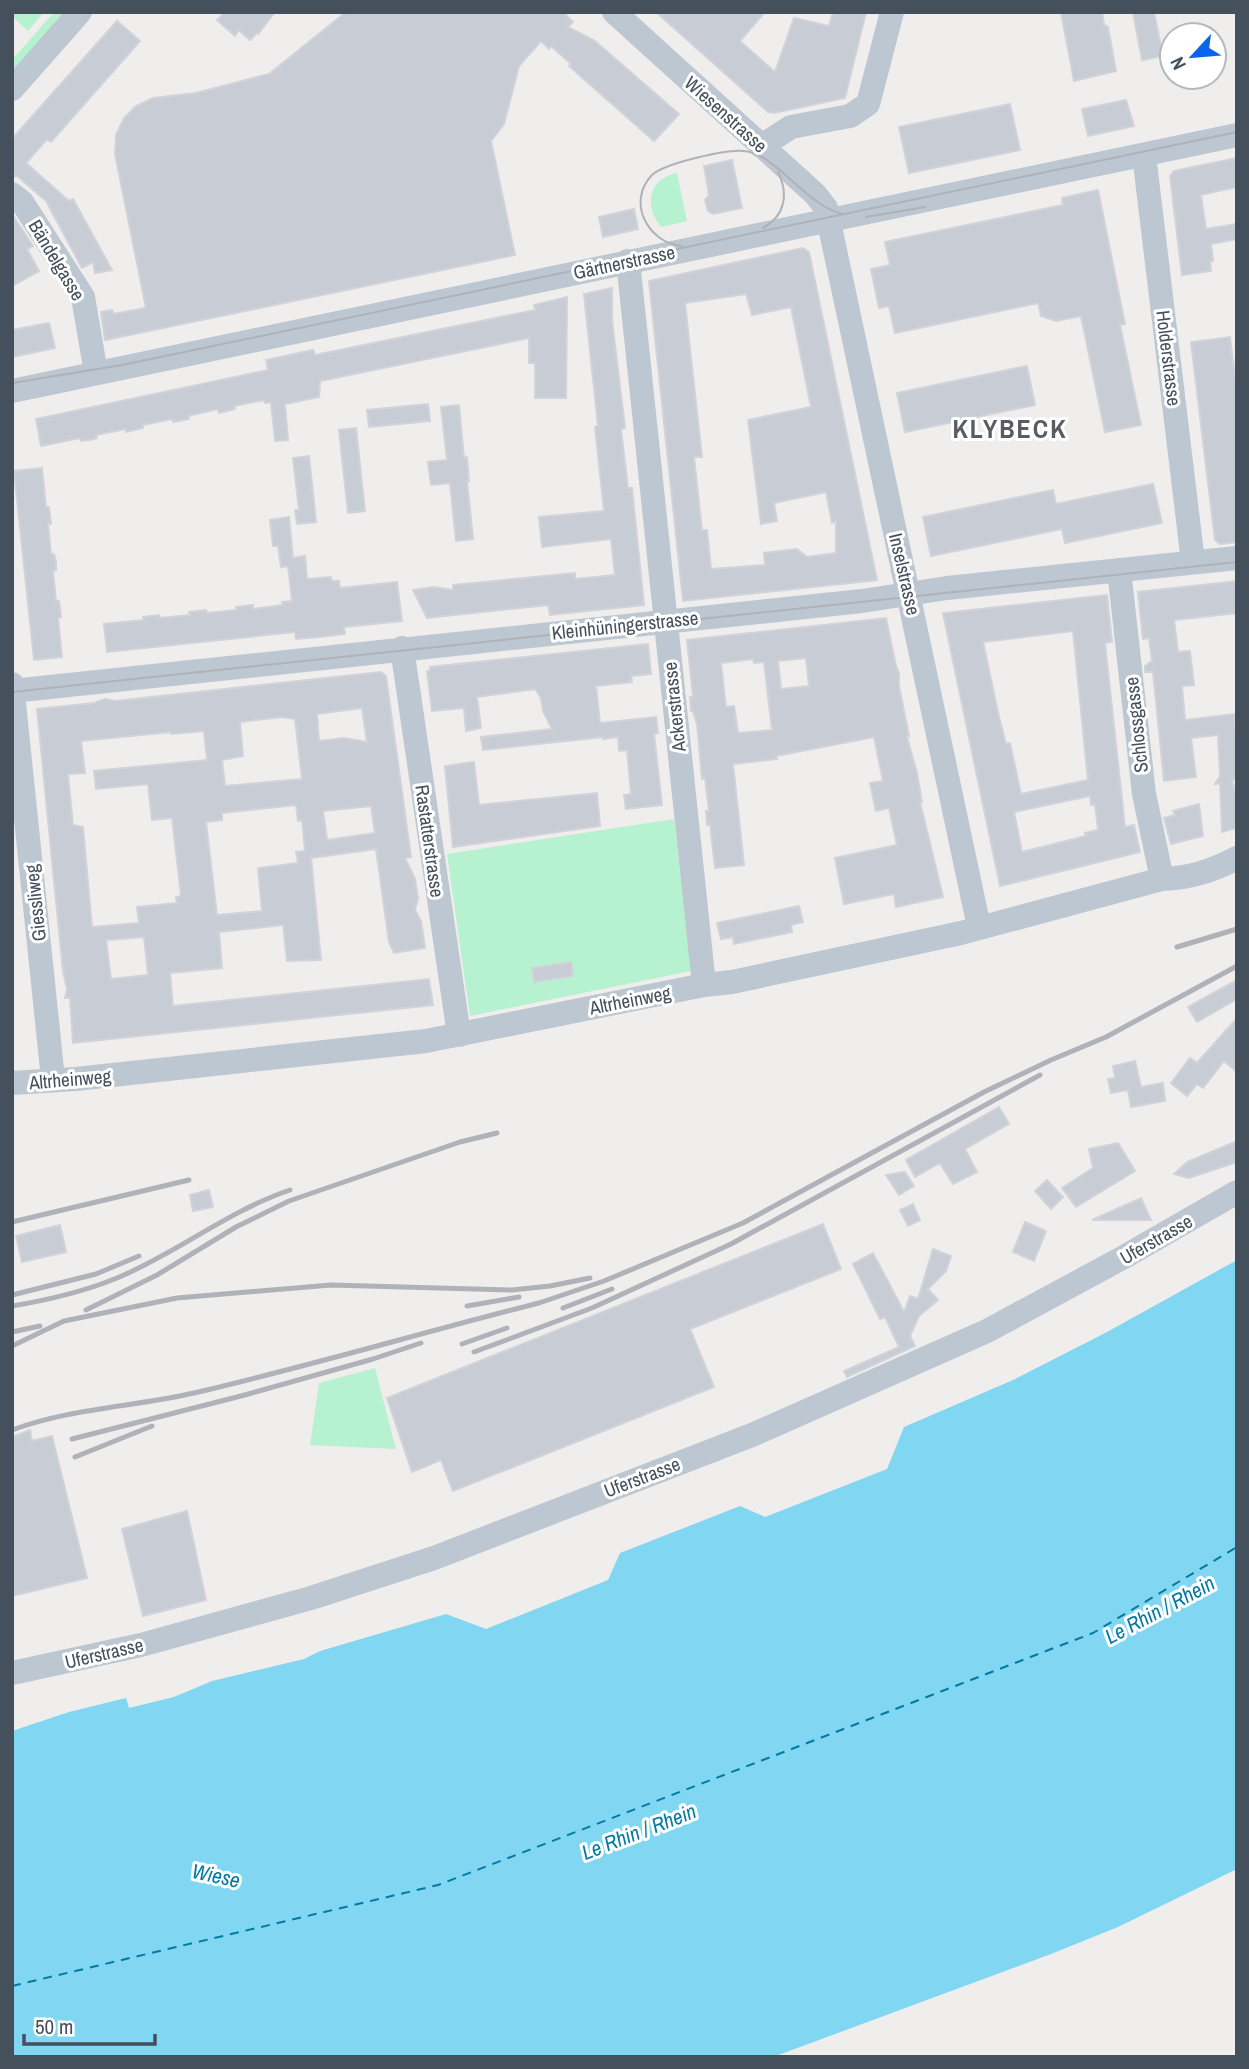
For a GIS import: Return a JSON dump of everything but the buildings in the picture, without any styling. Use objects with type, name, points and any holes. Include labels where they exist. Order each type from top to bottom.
[{"type":"street","points":[[12,89],[80,12]]},
{"type":"street","name":"Wiesenstrasse","points":[[614,12],[822,201],[830,221]]},
{"type":"street","points":[[761,146],[791,127],[850,116],[868,104],[892,12]]},
{"type":"street","name":"Gärtnerstrasse","points":[[12,391],[1237,135]]},
{"type":"street","name":"Holderstrasse","points":[[1144,155],[1193,562]]},
{"type":"street","name":"Bändelgasse","points":[[12,194],[22,202],[83,297],[96,373]]},
{"type":"street","name":"Inselstrasse","points":[[830,221],[979,927]]},
{"type":"street","name":"Ackerstrasse","points":[[628,261],[704,985]]},
{"type":"street","name":"Kleinhüningerstrasse","points":[[13,691],[1237,558]]},
{"type":"street","name":"Schlossgasse","points":[[1119,570],[1144,794],[1162,879]]},
{"type":"street","name":"Rastatterstrasse","points":[[402,648],[459,1035]]},
{"type":"street","name":"Giessliweg","points":[[12,684],[53,1079]]},
{"type":"street","name":"Altrheinweg","points":[[12,1083],[76,1079],[412,1043],[459,1035],[704,985],[732,982],[979,927],[1162,879],[1184,878],[1216,869],[1237,858]]},
{"type":"street","name":"Uferstrasse","points":[[12,1673],[141,1645],[311,1598],[434,1558],[752,1435],[987,1331],[1237,1192]]},
{"type":"green space","points":[[12,12],[44,12],[28,31],[12,16]]},
{"type":"green space","points":[[54,12],[68,12],[12,76],[12,60]]},
{"type":"green space","points":[[677,173],[687,221],[661,227],[652,211],[652,194],[660,181]]},
{"type":"green space","points":[[674,819],[691,971],[470,1016],[447,854]]},
{"type":"green space","points":[[375,1368],[396,1449],[310,1445],[319,1383]]},
{"type":"water","points":[[1237,1260],[1237,1869],[1118,1927],[773,2057],[12,2057],[12,1731],[69,1712],[126,1698],[129,1708],[174,1697],[212,1681],[304,1659],[320,1651],[446,1614],[486,1629],[608,1580],[620,1553],[740,1506],[765,1517],[887,1469],[904,1427],[1013,1380]]},
{"type":"ferry route","points":[[12,1986],[438,1885],[1093,1633],[1237,1547]]},
{"type":"tram line","points":[[12,383],[122,365],[1237,132]]},
{"type":"tram line","points":[[682,246],[659,237],[644,219],[641,209],[644,186],[659,170],[711,155],[736,151],[756,154],[815,200],[842,214]]},
{"type":"tram line","points":[[763,228],[776,217],[783,204],[783,188],[778,172]]},
{"type":"tram line","points":[[866,217],[925,207]]},
{"type":"tram line","points":[[12,692],[1237,562]]},
{"type":"railway","points":[[1177,947],[1237,929]]},
{"type":"railway","points":[[12,1430],[79,1412],[171,1398],[237,1383],[539,1303],[604,1281],[743,1223],[984,1092],[1106,1037],[1237,966]]},
{"type":"railway","points":[[474,1352],[592,1308],[731,1244],[1040,1075]]},
{"type":"railway","points":[[86,1310],[157,1275],[236,1227],[289,1201],[460,1142],[497,1133]]},
{"type":"railway","points":[[12,1222],[189,1180]]},
{"type":"railway","points":[[12,1306],[65,1295],[117,1278],[161,1257],[245,1209],[290,1190]]},
{"type":"railway","points":[[12,1295],[96,1274],[139,1256]]},
{"type":"railway","points":[[12,1346],[64,1321],[177,1298],[331,1285],[512,1290],[590,1278]]},
{"type":"railway","points":[[563,1308],[612,1289]]},
{"type":"railway","points":[[467,1306],[519,1297]]},
{"type":"railway","points":[[12,1332],[40,1326]]},
{"type":"railway","points":[[462,1344],[507,1328]]},
{"type":"railway","points":[[72,1439],[241,1396],[421,1343]]},
{"type":"railway","points":[[75,1457],[152,1426]]},
{"type":"district","name":"KLYBECK","points":[[1010,429]]},
{"type":"water label","name":"Le Rhin / Rhein","points":[[1160,1610]]},
{"type":"water label","name":"Le Rhin / Rhein","points":[[639,1832]]},
{"type":"water label","name":"Wiese","points":[[216,1876]]}]
